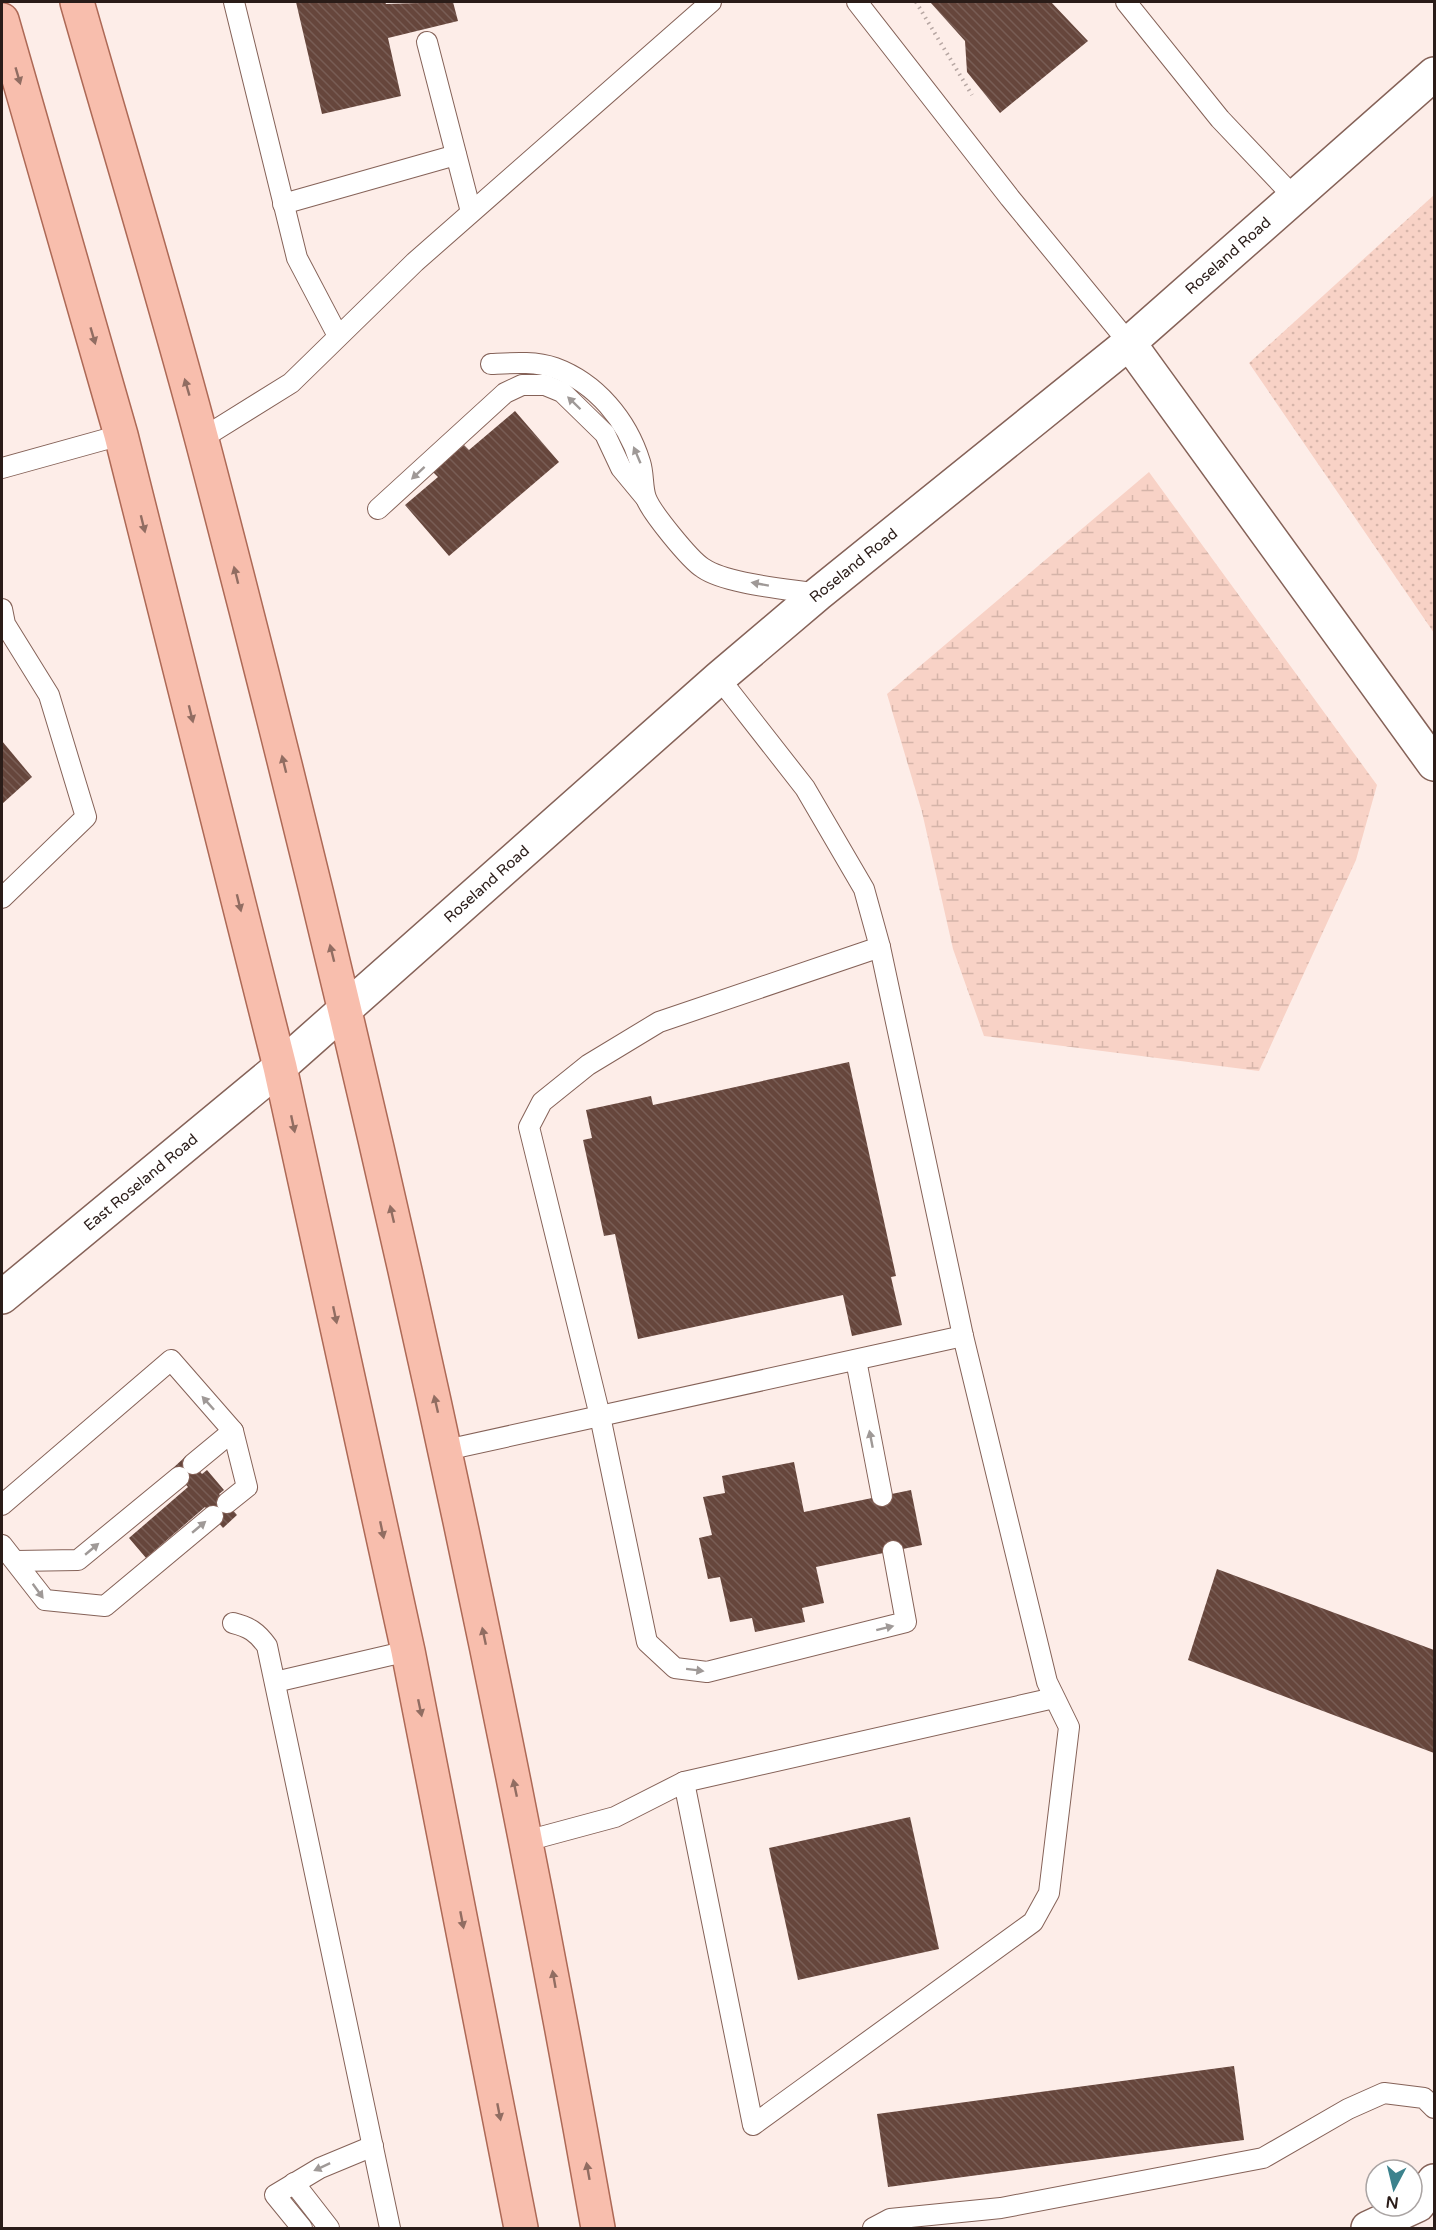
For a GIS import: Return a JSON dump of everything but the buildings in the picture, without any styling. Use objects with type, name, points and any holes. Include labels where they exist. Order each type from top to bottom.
[{"type":"main road","points":[[77,2],[201,439],[346,1010],[446,1450],[549,1950],[598,2229]]},
{"type":"main road","points":[[2,20],[121,435],[280,1067],[408,1651],[521,2229]]},
{"type":"main road","name":"Roseland Road","points":[[280,1067],[719,678],[818,594],[1129,343],[1434,75]]},
{"type":"main road","points":[[1129,343],[1434,764]]},
{"type":"main road","name":"East Roseland Road","points":[[2,1295],[280,1067]]},
{"type":"main road","points":[[1368,2229],[1418,2205],[1434,2181]]},
{"type":"lane","points":[[234,2],[297,258],[338,336]]},
{"type":"lane","points":[[201,439],[291,382],[414,261],[711,2]]},
{"type":"lane","points":[[857,2],[1129,343]]},
{"type":"lane","points":[[1126,2],[1220,119],[1294,197]]},
{"type":"lane","points":[[427,42],[471,212]]},
{"type":"lane","points":[[283,204],[456,155]]},
{"type":"lane","points":[[491,363],[522,363],[554,368],[590,386],[613,409],[628,437],[640,462],[646,499]]},
{"type":"lane","points":[[378,509],[505,393],[522,385],[545,386],[562,392],[605,434],[621,468],[691,560],[705,570],[725,577],[818,594]]},
{"type":"lane","points":[[2,468],[121,435]]},
{"type":"lane","points":[[2,609],[5,624],[49,695],[86,818],[2,898]]},
{"type":"lane","points":[[684,1782],[753,2125],[1033,1922],[1049,1893],[1069,1727],[1047,1682],[963,1336],[880,947],[864,890],[805,788],[719,678]]},
{"type":"lane","points":[[880,947],[659,1022],[588,1065],[542,1102],[529,1127],[600,1416],[648,1641],[675,1668],[707,1672],[906,1622],[893,1551]]},
{"type":"lane","points":[[446,1450],[963,1336]]},
{"type":"lane","points":[[2,1505],[171,1360],[233,1431],[247,1487],[105,1606],[45,1600],[2,1545]]},
{"type":"lane","points":[[856,1360],[882,1496]]},
{"type":"lane","points":[[16,1561],[78,1560],[233,1431]]},
{"type":"lane","points":[[233,1623],[246,1626],[259,1635],[267,1646],[390,2229]]},
{"type":"lane","points":[[275,1682],[408,1651]]},
{"type":"lane","points":[[526,1841],[615,1817],[684,1782],[1054,1698]]},
{"type":"lane","points":[[873,2229],[890,2219],[1001,2208],[1263,2158],[1348,2109],[1384,2093],[1424,2098],[1434,2108]]},
{"type":"lane","points":[[302,2229],[275,2195],[320,2168],[373,2146]]},
{"type":"lane","points":[[294,2183],[329,2229]]},
{"type":"path","points":[[916,2],[977,105],[953,124]]},
{"type":"green space","points":[[1434,195],[1434,633],[1249,363]]},
{"type":"green space","points":[[1149,472],[1377,785],[1356,860],[1259,1071],[984,1036],[953,949],[922,812],[887,694]]}]
